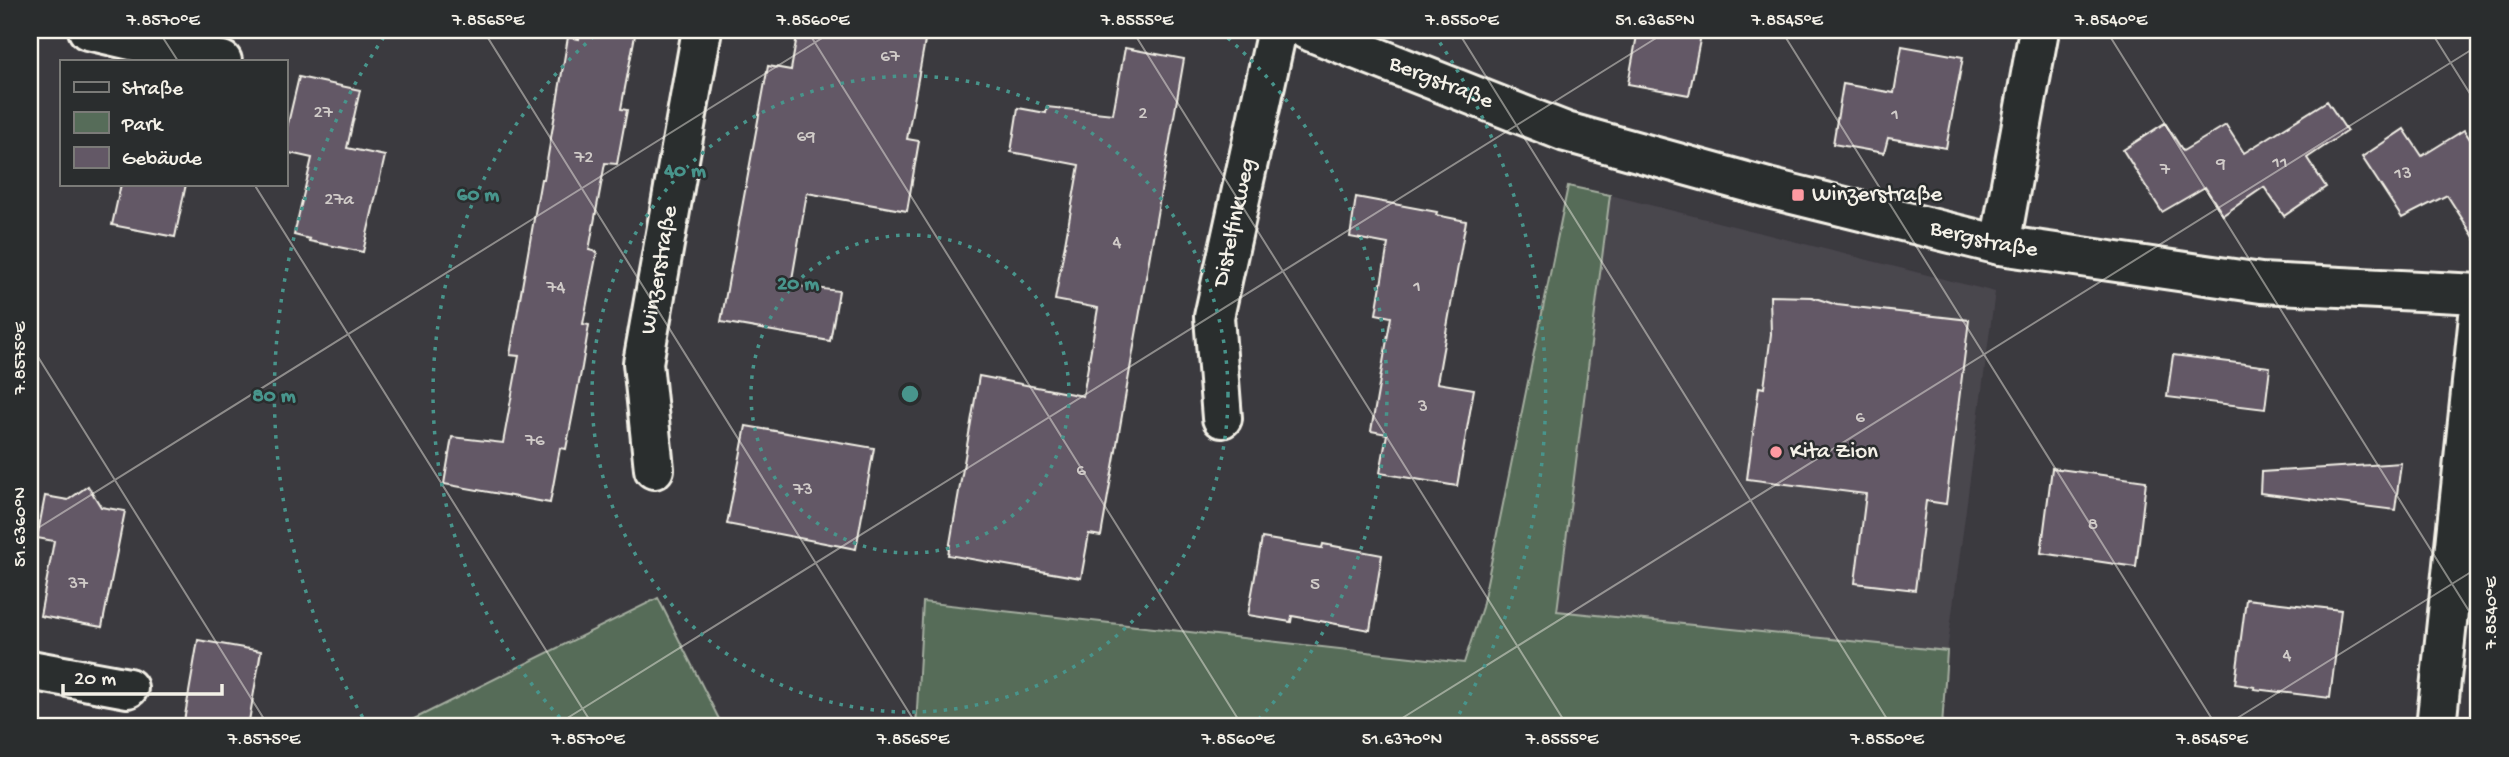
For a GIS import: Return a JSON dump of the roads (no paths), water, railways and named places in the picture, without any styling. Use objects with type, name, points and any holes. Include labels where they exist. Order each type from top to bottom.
[{"type":"street","points":[[88,30],[218,60]]},
{"type":"street","name":"Winzerstraße","points":[[654,469],[643,363],[702,30]]},
{"type":"street","name":"Distelfinkweg","points":[[1222,418],[1214,317],[1277,30]]},
{"type":"street","name":"Bergstraße","points":[[1307,30],[1566,132],[1768,188],[2000,245],[2261,283],[2479,294]]},
{"type":"street","points":[[2000,245],[2039,30]]},
{"type":"street","points":[[2435,727],[2479,316]]},
{"type":"street","points":[[30,670],[128,688]]},
{"type":"place","name":"Winzerstraße","points":[[1798,195]]},
{"type":"place","name":"Kita Zion","points":[[1776,452]]}]
